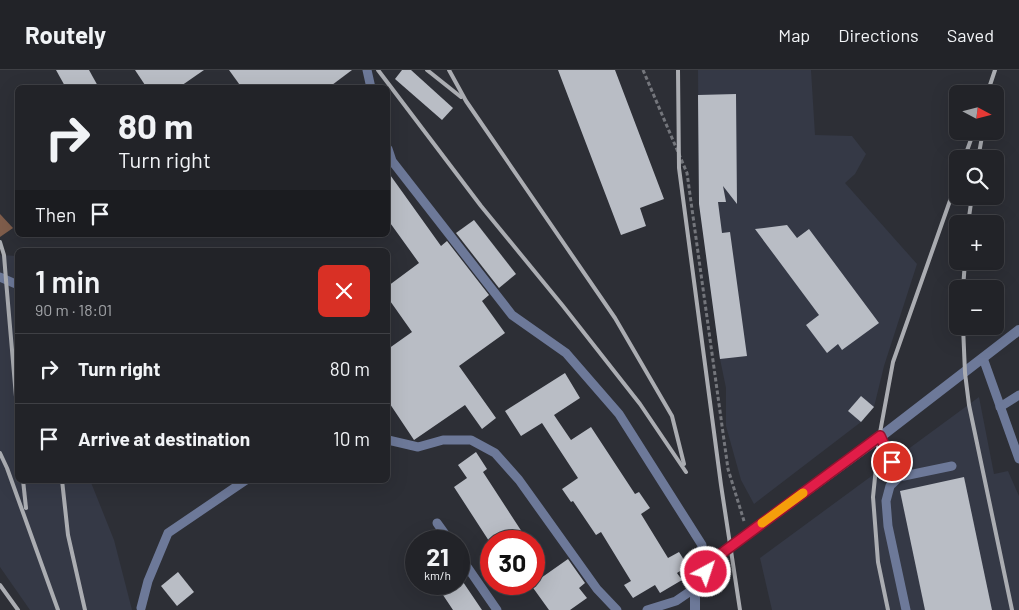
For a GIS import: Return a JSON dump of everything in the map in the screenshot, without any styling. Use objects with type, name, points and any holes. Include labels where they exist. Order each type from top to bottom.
[{"type":"street","points":[[695,610],[695,588],[718,556],[1019,330]]},
{"type":"lane","points":[[366,70],[370,85]]},
{"type":"lane","points":[[390,155],[392,161],[512,315],[566,353],[618,414],[702,545],[695,588],[676,601],[648,610]]},
{"type":"lane","points":[[0,277],[15,284]]},
{"type":"lane","points":[[983,358],[1019,459]]},
{"type":"lane","points":[[1000,407],[1019,396]]},
{"type":"lane","points":[[880,436],[899,477]]},
{"type":"lane","points":[[390,440],[418,447],[443,440],[471,440],[495,454],[519,480],[597,589],[618,610]]},
{"type":"lane","points":[[906,610],[888,526],[886,501],[890,486],[899,477],[952,466]]},
{"type":"lane","points":[[142,608],[148,581],[168,533],[242,483]]},
{"type":"lane","points":[[437,522],[442,530]]},
{"type":"lane","points":[[470,571],[496,610]]},
{"type":"path","points":[[643,70],[687,173],[728,470],[748,533]]},
{"type":"shaded area","points":[[698,70],[811,70],[815,135],[852,136],[866,154],[855,174],[845,183],[917,264],[884,366],[874,407],[861,422],[754,504],[741,480],[726,426],[726,388],[720,359],[699,202]]},
{"type":"shaded area","points":[[0,214],[13,228],[0,237]]},
{"type":"shaded area","points":[[0,255],[15,256],[15,483],[91,483],[114,540],[132,610],[30,610],[0,567]]},
{"type":"shaded area","points":[[979,397],[994,474],[1008,471],[1019,496],[1019,610],[772,610],[760,558]]},
{"type":"building","points":[[56,70],[89,70],[97,85],[64,85]]},
{"type":"building","points":[[135,70],[204,70],[182,85],[145,85]]},
{"type":"building","points":[[229,70],[352,70],[332,85],[240,85]]},
{"type":"building","points":[[402,70],[411,70],[453,108],[442,120],[395,79]]},
{"type":"building","points":[[558,70],[615,70],[664,199],[640,208],[646,226],[621,235]]},
{"type":"building","points":[[736,94],[737,204],[723,186],[726,202],[718,202],[722,233],[730,232],[747,356],[720,359],[699,204],[698,95]]},
{"type":"building","points":[[390,175],[441,246],[447,241],[489,295],[482,301],[505,333],[459,366],[496,418],[482,429],[465,405],[414,440],[390,404],[390,348],[412,332],[390,301],[390,285],[419,263],[390,223]]},
{"type":"building","points":[[474,220],[516,274],[499,288],[456,233]]},
{"type":"building","points":[[787,225],[797,238],[809,229],[879,323],[842,350],[838,344],[827,353],[806,325],[819,315],[755,229]]},
{"type":"building","points":[[565,373],[580,398],[554,415],[571,440],[591,427],[635,494],[639,492],[650,508],[641,514],[668,558],[679,552],[688,566],[677,573],[682,580],[660,593],[655,585],[633,598],[624,585],[631,581],[601,532],[596,535],[573,501],[571,502],[562,489],[578,478],[542,423],[521,436],[505,411]]},
{"type":"building","points":[[861,396],[874,407],[861,422],[848,411]]},
{"type":"building","points":[[476,452],[487,469],[483,472],[521,530],[482,530],[454,487],[467,478],[458,465]]},
{"type":"building","points":[[964,477],[992,610],[925,610],[900,491]]},
{"type":"building","points":[[568,559],[585,583],[579,588],[587,598],[570,610],[549,610],[538,595],[545,595],[545,575]]},
{"type":"building","points":[[178,572],[194,592],[177,606],[161,586]]},
{"type":"building","points":[[470,592],[482,610],[453,610],[443,595],[470,595]]},
{"type":"railway","points":[[378,70],[389,85]]},
{"type":"railway","points":[[427,70],[461,97]]},
{"type":"railway","points":[[449,70],[466,101],[615,318],[672,416],[684,464]]},
{"type":"railway","points":[[678,70],[679,168],[721,485],[740,610]]},
{"type":"railway","points":[[990,85],[995,70]]},
{"type":"railway","points":[[390,86],[481,206],[640,404],[686,472]]},
{"type":"railway","points":[[967,150],[971,140]]},
{"type":"railway","points":[[980,150],[981,140]]},
{"type":"railway","points":[[888,610],[878,562],[873,497],[879,438],[893,362],[949,203]]},
{"type":"railway","points":[[969,215],[971,205]]},
{"type":"railway","points":[[0,242],[4,255],[15,385]]},
{"type":"railway","points":[[964,270],[964,280]]},
{"type":"railway","points":[[963,335],[969,405],[1012,610]]},
{"type":"railway","points":[[0,453],[58,610]]},
{"type":"railway","points":[[23,483],[26,508]]},
{"type":"railway","points":[[62,483],[68,535],[85,610]]},
{"type":"railway","points":[[0,585],[18,610]]},
{"type":"slow traffic","points":[[762,523],[803,493]]},
{"type":"route","points":[[706,572],[718,556],[880,436],[892,462]]}]
